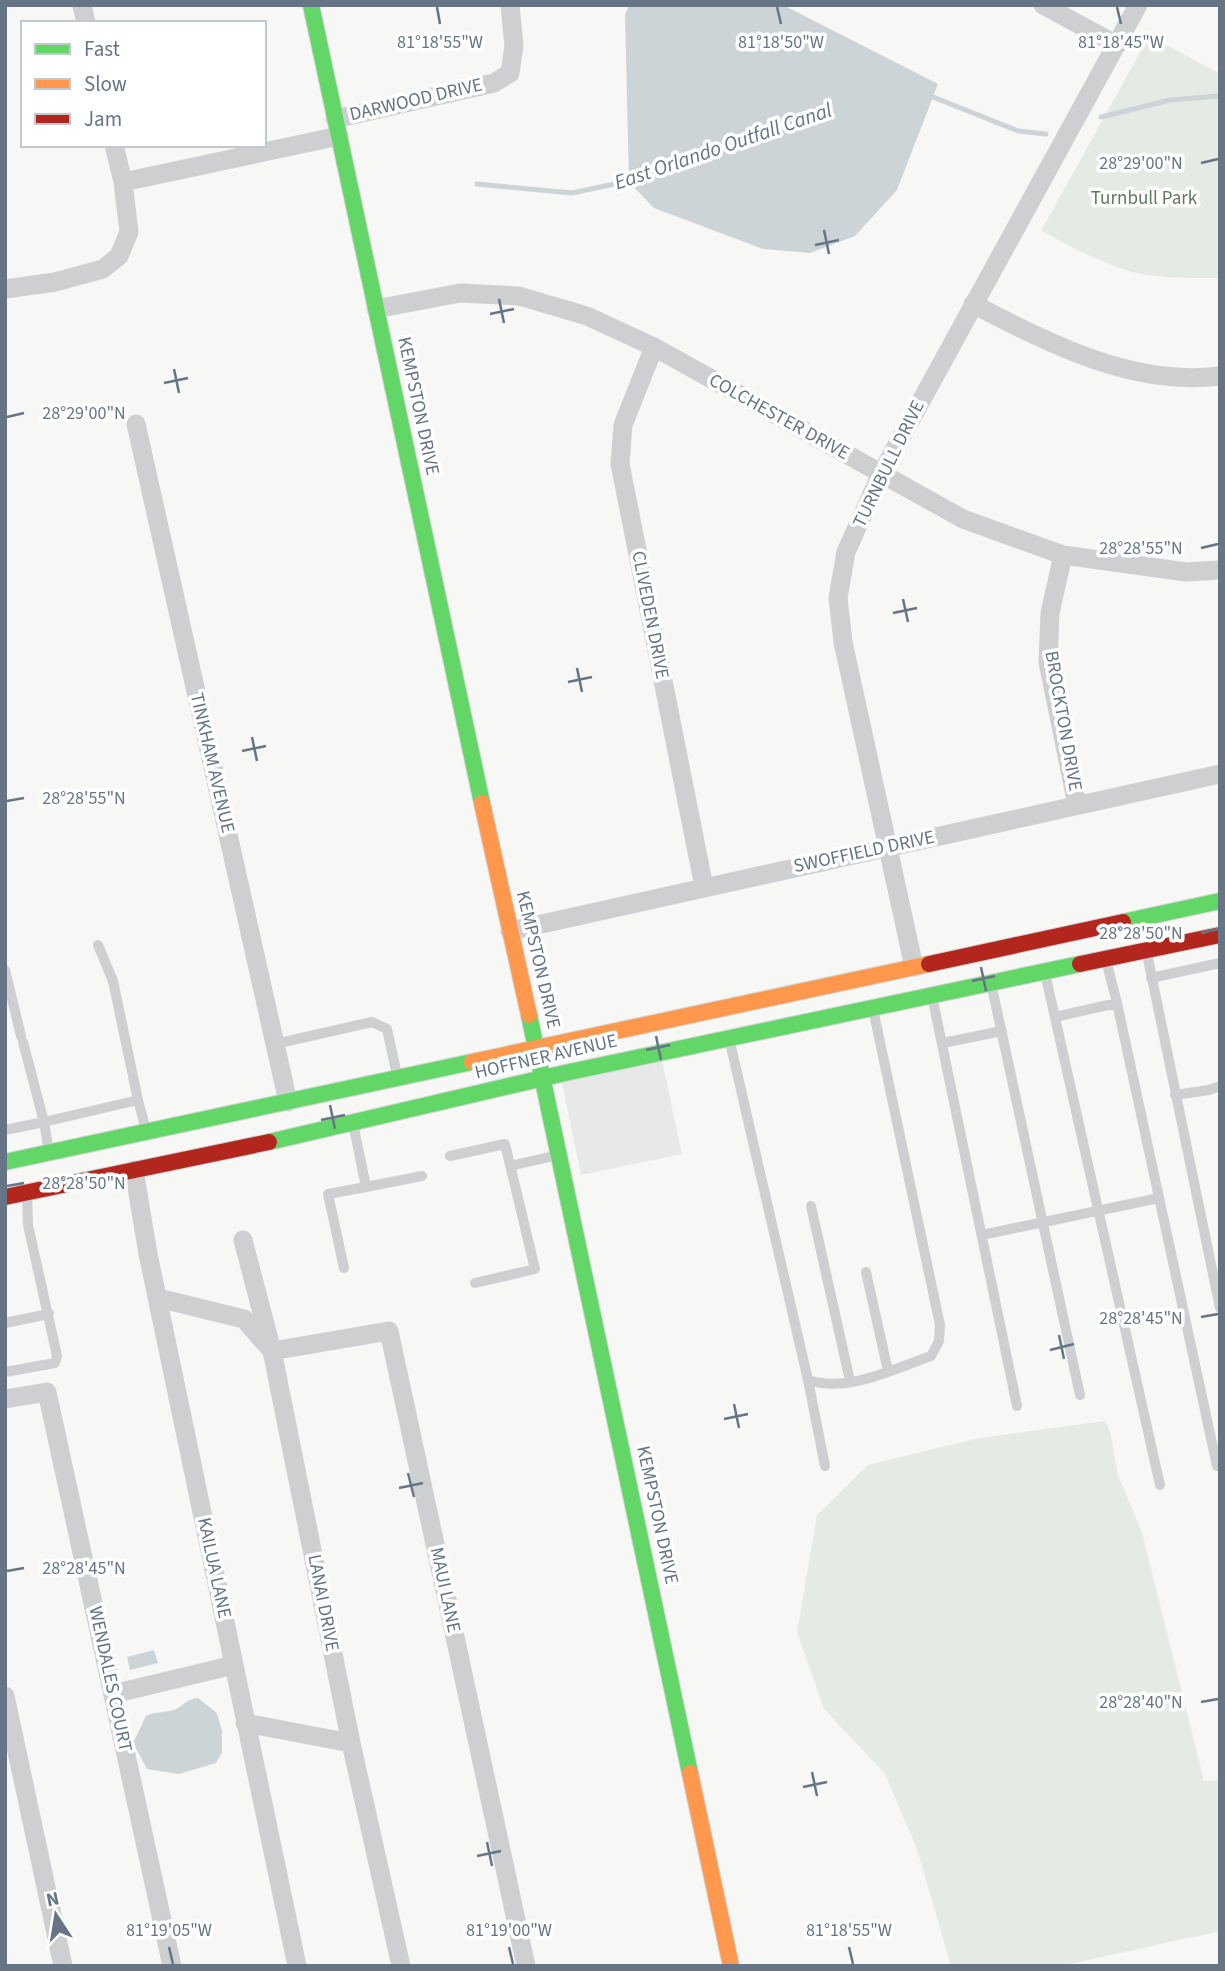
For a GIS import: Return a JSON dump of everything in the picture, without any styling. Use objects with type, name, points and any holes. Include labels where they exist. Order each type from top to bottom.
[{"type":"main road","name":"KEMPSTON DRIVE","points":[[311,5],[544,1079],[731,1966]]},
{"type":"main road","name":"HOFFNER AVENUE","points":[[5,1162],[1220,901]]},
{"type":"main road","points":[[878,1007],[889,992],[904,981],[1075,944],[1092,929]]},
{"type":"main road","name":"HOFFNER AVENUE","points":[[5,1197],[353,1123],[729,1038],[1220,935]]},
{"type":"main road","points":[[134,1170],[145,1155],[164,1140],[228,1126],[288,1102]]},
{"type":"street","name":"DARWOOD DRIVE","points":[[266,146],[494,83],[510,73],[514,46],[510,5]]},
{"type":"street","points":[[1043,5],[1117,45]]},
{"type":"street","name":"TURNBULL DRIVE","points":[[914,967],[843,642],[838,598],[846,552],[881,474],[1138,5]]},
{"type":"street","points":[[5,289],[55,282],[103,270],[119,256],[129,232],[123,183],[114,147]]},
{"type":"street","name":"DARWOOD DRIVE","points":[[123,183],[261,147]]},
{"type":"street","name":"COLCHESTER DRIVE","points":[[376,309],[460,293],[519,296],[587,316],[654,347],[963,519],[1063,555],[1186,572],[1220,570]]},
{"type":"street","points":[[973,304],[1051,344],[1134,372],[1205,378],[1220,376]]},
{"type":"street","name":"CLIVEDEN DRIVE","points":[[654,347],[623,425],[620,464],[704,887]]},
{"type":"street","name":"TINKHAM AVENUE","points":[[136,424],[288,1102]]},
{"type":"street","name":"BROCKTON DRIVE","points":[[1063,555],[1050,613],[1048,662],[1077,805]]},
{"type":"street","name":"SWOFFIELD DRIVE","points":[[510,931],[1220,775]]},
{"type":"street","name":"KAILUA LANE","points":[[134,1170],[245,1723],[297,1966]]},
{"type":"street","name":"LANAI DRIVE","points":[[243,1240],[272,1351],[351,1743],[401,1966]]},
{"type":"street","points":[[158,1298],[244,1319],[272,1351]]},
{"type":"street","name":"MAUI LANE","points":[[272,1351],[389,1331],[526,1966]]},
{"type":"street","name":"WENDALES COURT","points":[[5,1399],[47,1392],[172,1966]]},
{"type":"street","points":[[113,1694],[234,1665]]},
{"type":"street","points":[[5,1696],[63,1966]]},
{"type":"street","points":[[245,1723],[351,1743]]},
{"type":"lane","points":[[98,945],[113,981],[147,1131]]},
{"type":"lane","points":[[1146,950],[1220,1308]]},
{"type":"lane","points":[[1106,959],[1217,1466]]},
{"type":"lane","points":[[1151,978],[1220,963]]},
{"type":"lane","points":[[5,970],[44,1122],[49,1152]]},
{"type":"lane","points":[[1045,971],[1160,1485]]},
{"type":"lane","points":[[991,982],[1080,1395]]},
{"type":"lane","points":[[932,995],[1017,1406]]},
{"type":"lane","points":[[1055,1017],[1117,1003]]},
{"type":"lane","points":[[808,1380],[823,1385],[888,1371],[931,1356],[939,1341],[940,1325],[878,1007]]},
{"type":"lane","points":[[275,1044],[372,1022],[387,1029],[398,1078]]},
{"type":"lane","points":[[943,1043],[1002,1031]]},
{"type":"lane","points":[[729,1038],[808,1380],[825,1466]]},
{"type":"lane","points":[[1175,1095],[1220,1086]]},
{"type":"lane","points":[[5,1130],[138,1100]]},
{"type":"lane","points":[[353,1123],[366,1188]]},
{"type":"lane","points":[[450,1156],[505,1144],[535,1269],[475,1283]]},
{"type":"lane","points":[[510,1166],[558,1155]]},
{"type":"lane","points":[[344,1268],[328,1194],[422,1176]]},
{"type":"lane","points":[[5,1372],[55,1363],[57,1356],[28,1225],[27,1192]]},
{"type":"lane","points":[[982,1235],[1159,1198]]},
{"type":"lane","points":[[811,1206],[850,1381]]},
{"type":"lane","points":[[866,1272],[888,1371]]},
{"type":"lane","points":[[5,1323],[48,1314]]},
{"type":"shaded area","points":[[662,1061],[682,1154],[581,1175],[562,1083]]},
{"type":"green space","name":"Turnbull Park","points":[[1149,36],[1220,72],[1220,278],[1165,277],[1132,272],[1097,259],[1041,231]]},
{"type":"green space","points":[[1105,1421],[1110,1431],[1118,1475],[1142,1533],[1204,1781],[1220,1780],[1220,1931],[1061,1966],[951,1966],[917,1849],[885,1774],[824,1709],[797,1632],[817,1515],[868,1465],[980,1438]]},
{"type":"water","points":[[629,5],[783,5],[938,84],[897,190],[855,236],[810,253],[763,249],[654,208],[629,182],[625,15]]},
{"type":"water","points":[[154,1650],[158,1663],[130,1670],[127,1657]]},
{"type":"water","points":[[198,1698],[217,1713],[222,1731],[222,1753],[216,1763],[179,1774],[147,1769],[133,1743],[146,1716],[176,1709]]},
{"type":"waterway","name":"East Orlando Outfall Canal","points":[[1101,117],[1170,100],[1220,96]]},
{"type":"waterway","name":"East Orlando Outfall Canal","points":[[926,97],[933,97],[1018,131],[1046,134]]},
{"type":"waterway","name":"East Orlando Outfall Canal","points":[[477,184],[572,193],[633,180]]},
{"type":"traffic: fast","points":[[311,5],[482,803]]},
{"type":"traffic: fast","points":[[1123,922],[1220,901]]},
{"type":"traffic: fast","points":[[269,1142],[565,1073],[1080,964]]},
{"type":"traffic: fast","points":[[529,1015],[690,1773]]},
{"type":"traffic: fast","points":[[5,1162],[472,1062]]},
{"type":"traffic: slow","points":[[482,803],[529,1015]]},
{"type":"traffic: slow","points":[[472,1062],[929,964]]},
{"type":"traffic: slow","points":[[690,1773],[731,1966]]},
{"type":"traffic: jam","points":[[929,964],[1123,922]]},
{"type":"traffic: jam","points":[[1080,964],[1220,935]]},
{"type":"traffic: jam","points":[[5,1197],[269,1142]]}]
